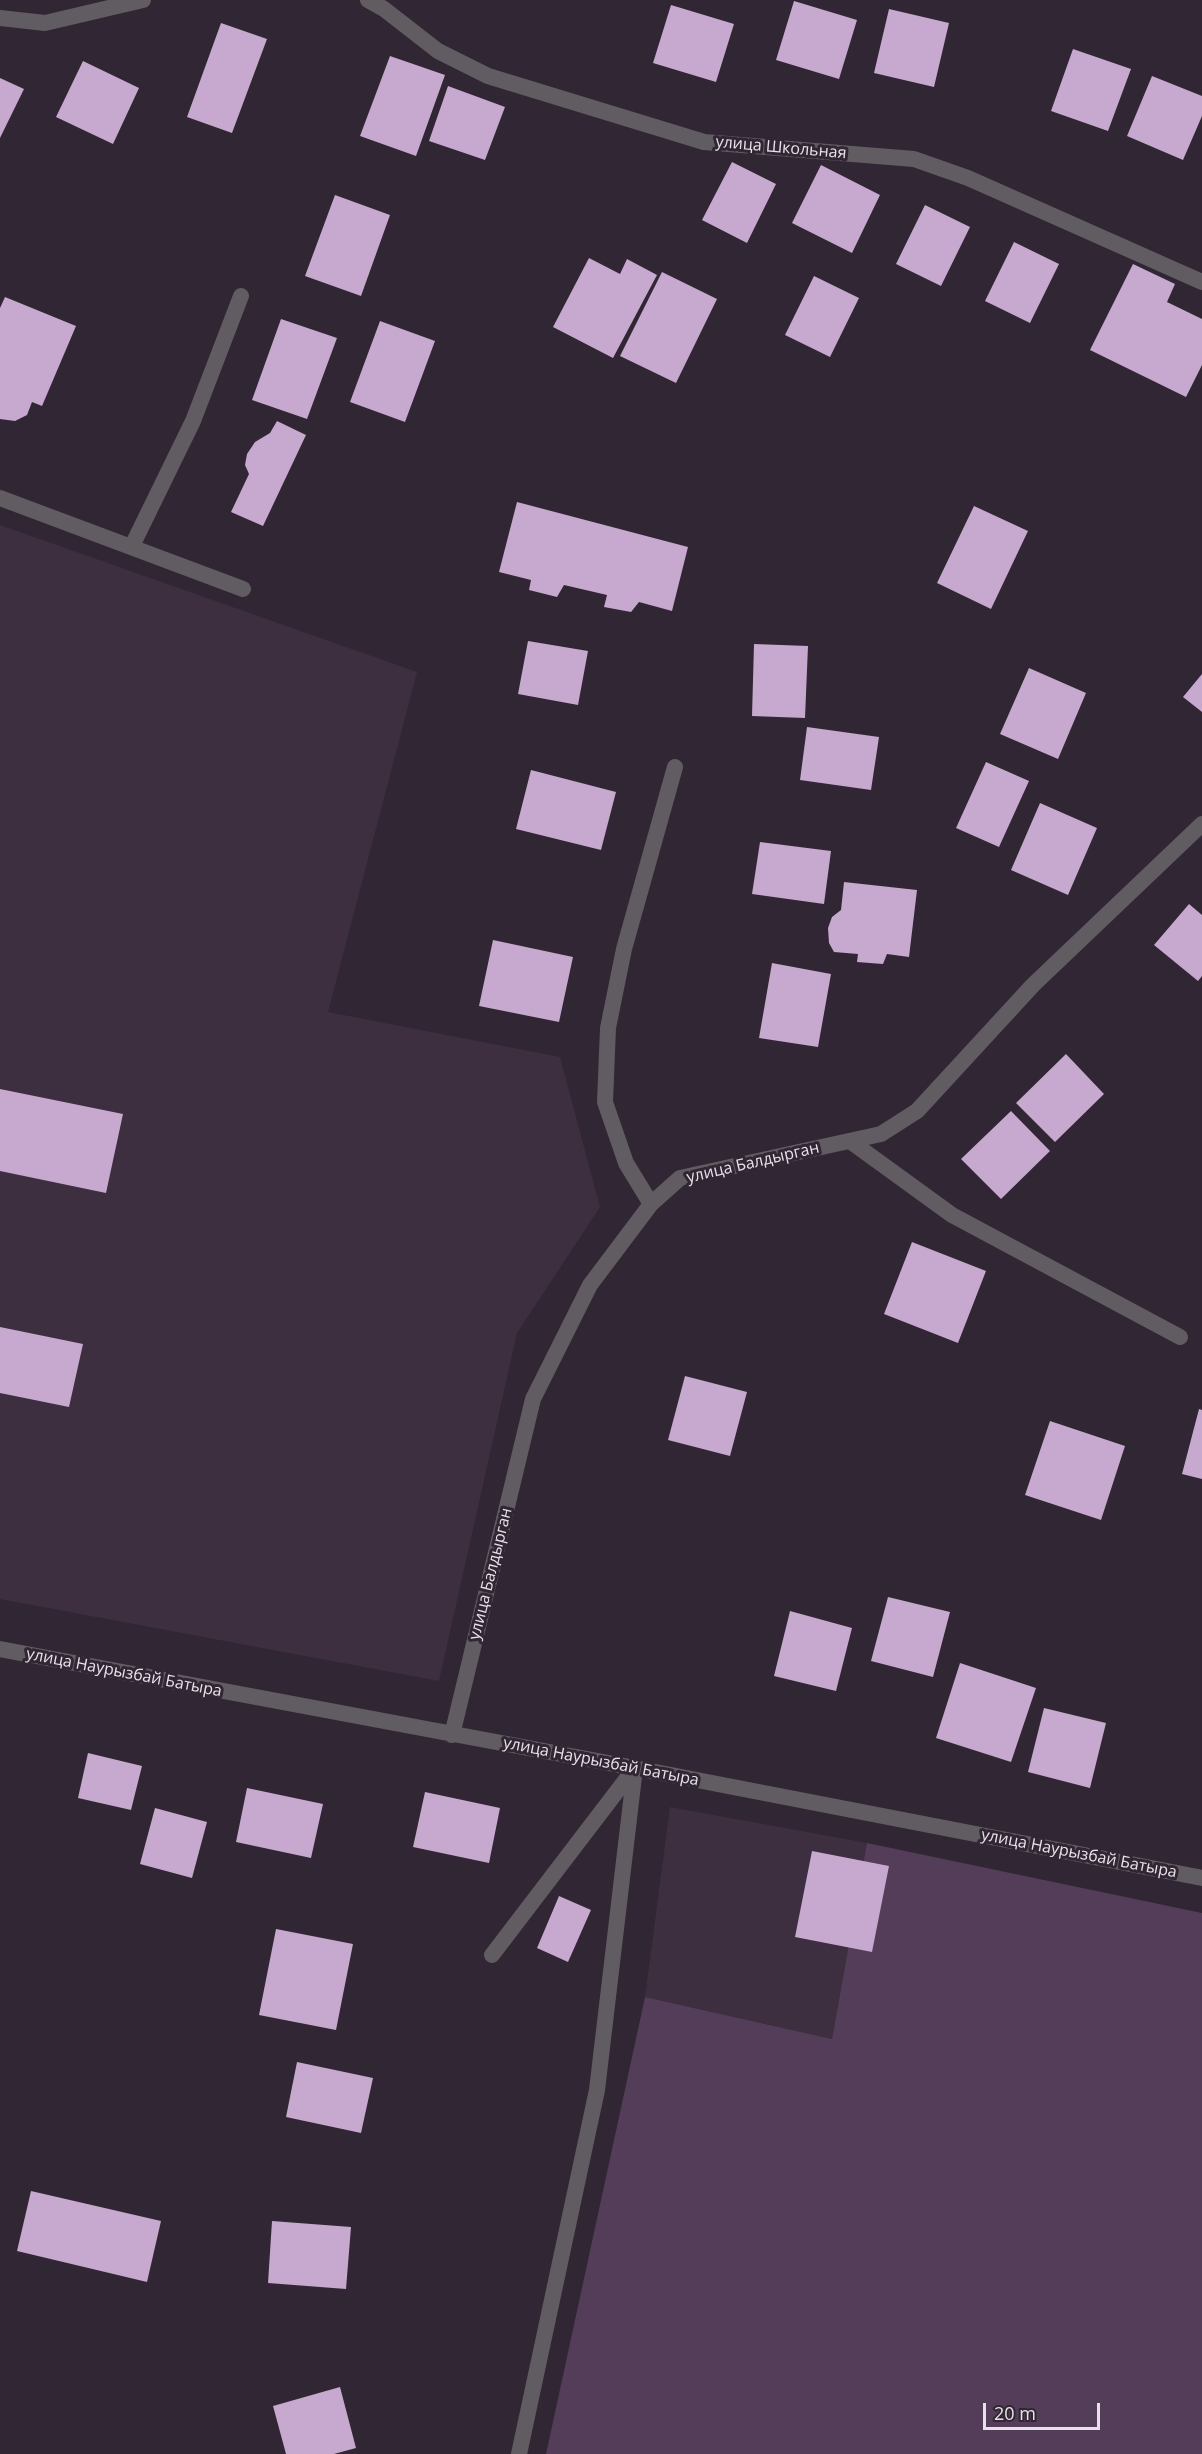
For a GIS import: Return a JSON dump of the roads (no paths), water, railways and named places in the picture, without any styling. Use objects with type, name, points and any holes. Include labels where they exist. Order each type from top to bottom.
[{"type":"street","points":[[0,18],[45,22],[143,0]]},
{"type":"street","name":"улица Школьная","points":[[368,0],[384,9],[438,51],[488,76],[704,142],[914,159],[968,178],[1202,282]]},
{"type":"street","points":[[132,546],[193,421],[241,296]]},
{"type":"street","points":[[0,498],[243,589]]},
{"type":"street","points":[[651,1204],[626,1163],[605,1102],[608,1028],[624,949],[675,767]]},
{"type":"street","name":"улица Балдырган","points":[[452,1735],[534,1400],[590,1285],[651,1204],[680,1178],[881,1134],[917,1111],[1033,985],[1202,824]]},
{"type":"street","points":[[850,1140],[952,1215],[1180,1337]]},
{"type":"street","name":"улица Наурызбай Батыра","points":[[0,1649],[635,1768],[1202,1878]]},
{"type":"street","points":[[492,1955],[635,1768]]},
{"type":"street","points":[[519,2454],[597,2090],[635,1768]]}]
